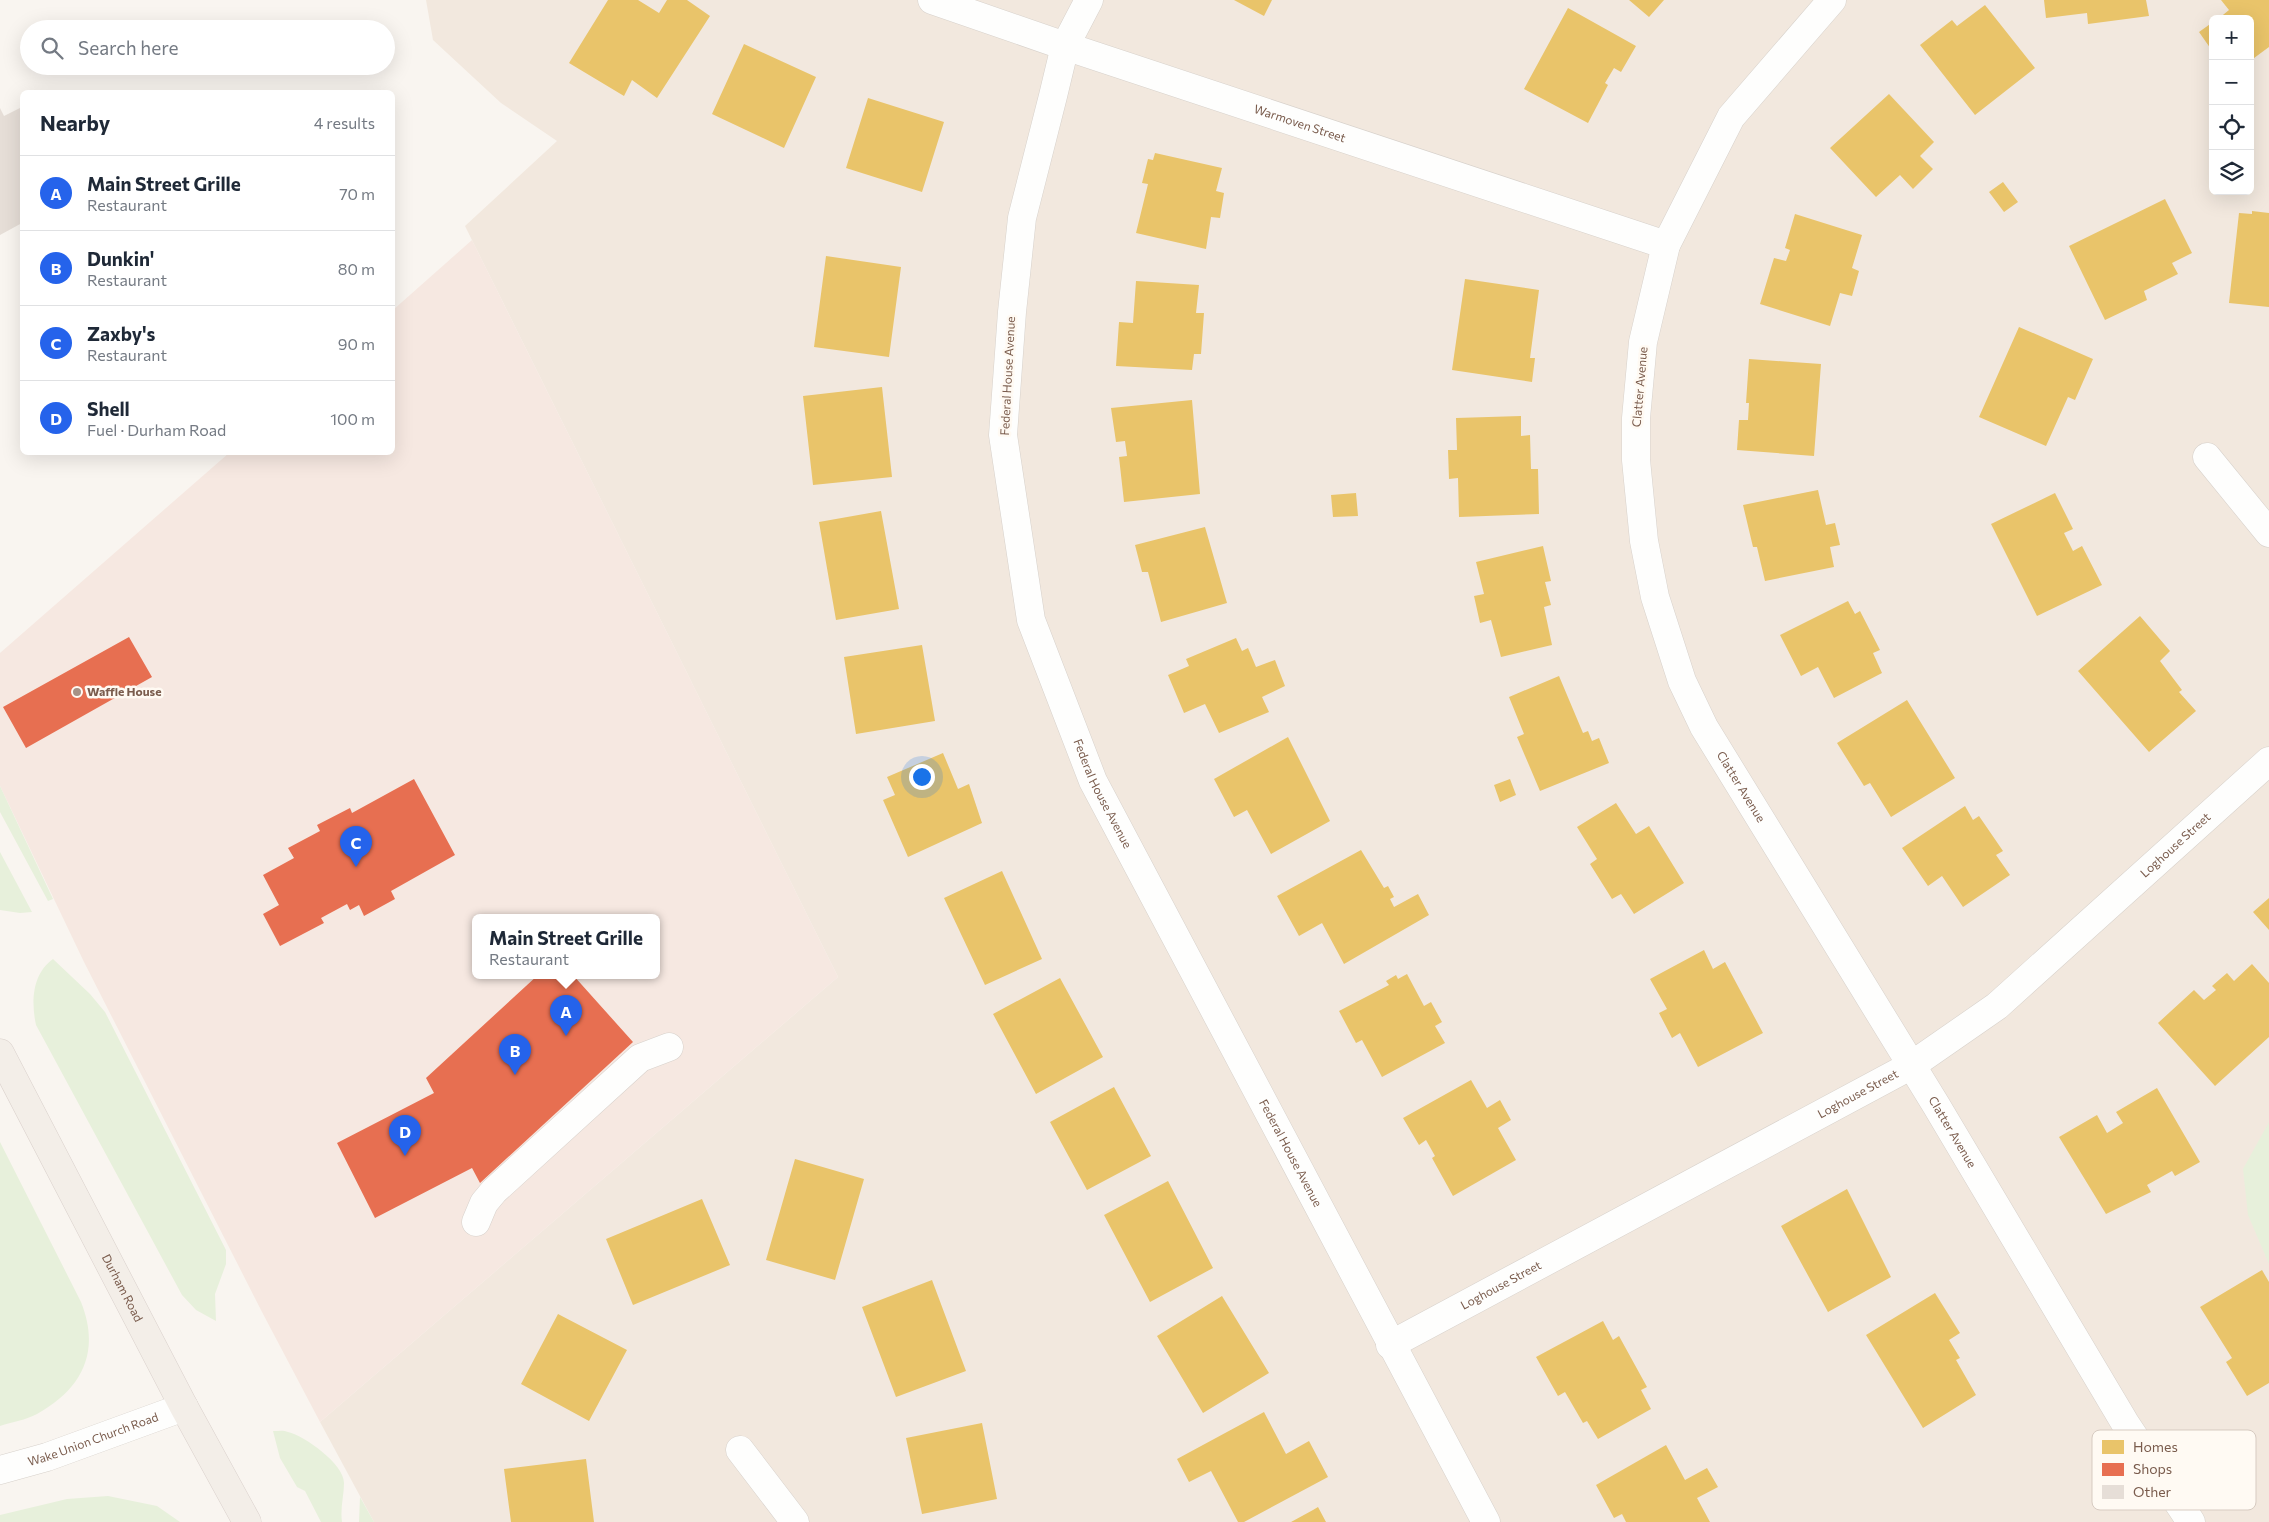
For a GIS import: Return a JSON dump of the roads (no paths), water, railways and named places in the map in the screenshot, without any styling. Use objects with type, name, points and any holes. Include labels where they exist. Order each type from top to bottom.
[{"type":"main road","name":"Durham Road","points":[[0,1053],[184,1407],[247,1522]]},
{"type":"street","name":"Warmoven Street","points":[[932,0],[1065,46],[1666,245]]},
{"type":"street","name":"Federal House Avenue","points":[[1089,0],[1065,46],[1022,218],[1012,312],[1003,435],[1031,620],[1094,781],[1390,1345],[1486,1522]]},
{"type":"street","name":"Clatter Avenue","points":[[1832,0],[1731,117],[1666,245],[1643,342],[1636,418],[1636,460],[1642,523],[1655,597],[1682,681],[1704,727],[1753,811],[1912,1065],[2130,1430]]},
{"type":"street","points":[[2207,456],[2269,533]]},
{"type":"street","name":"Loghouse Street","points":[[1390,1345],[1912,1065],[1997,1006],[2269,761]]},
{"type":"street","points":[[476,1222],[484,1203],[494,1191],[640,1058],[669,1047]]},
{"type":"street","name":"Wake Union Church Road","points":[[0,1470],[47,1457],[184,1407]]},
{"type":"street","points":[[740,1450],[794,1522]]},
{"type":"street","name":"Clatter Avenue","points":[[2183,1510],[2191,1522]]},
{"type":"place","name":"Waffle House","points":[[77,692]]},
{"type":"place","name":"Zaxby's","points":[[356,867]]},
{"type":"place","name":"Main Street Grille","points":[[566,1036]]},
{"type":"place","name":"Dunkin'","points":[[515,1075]]},
{"type":"place","name":"Shell","points":[[405,1156]]}]
